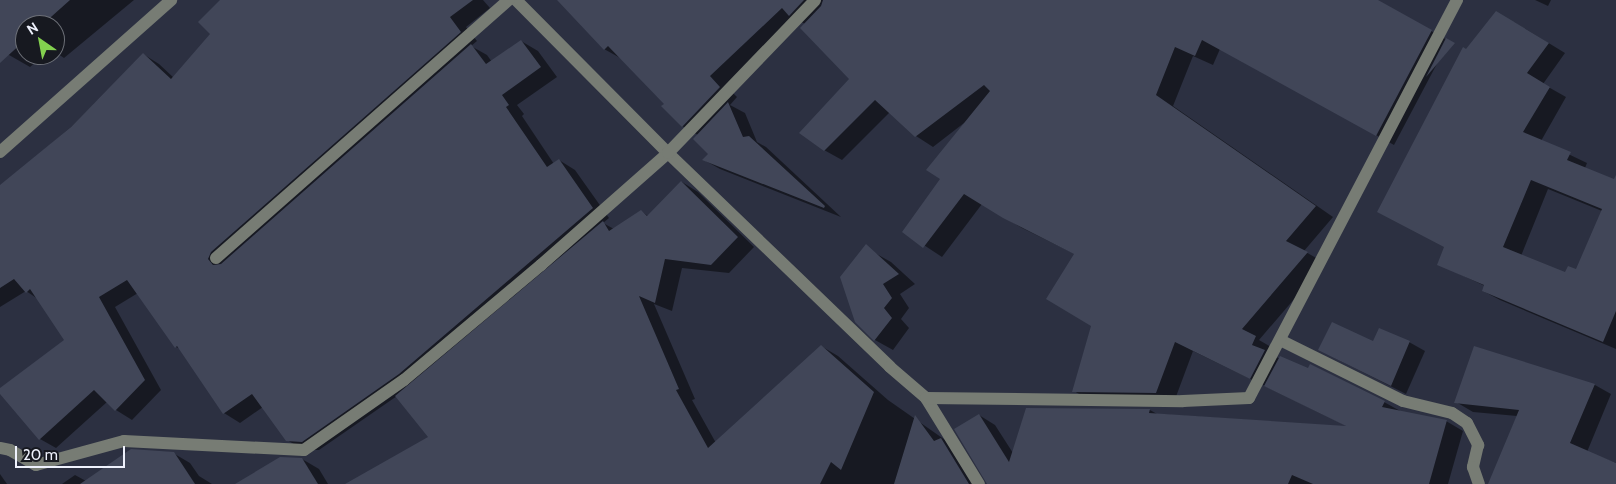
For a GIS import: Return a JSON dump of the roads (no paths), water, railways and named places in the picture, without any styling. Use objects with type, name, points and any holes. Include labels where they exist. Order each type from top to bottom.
[{"type":"street","points":[[0,152],[171,0]]},
{"type":"street","points":[[216,258],[509,0]]},
{"type":"street","points":[[516,0],[668,153],[890,367],[926,398],[979,484]]},
{"type":"street","points":[[0,448],[10,450],[36,465],[124,441],[304,450],[404,380],[541,265],[668,153],[815,0]]},
{"type":"street","points":[[926,398],[1183,401],[1249,398],[1457,0]]},
{"type":"street","points":[[1280,340],[1403,401],[1452,413],[1468,423],[1478,445],[1473,467],[1479,484]]}]
